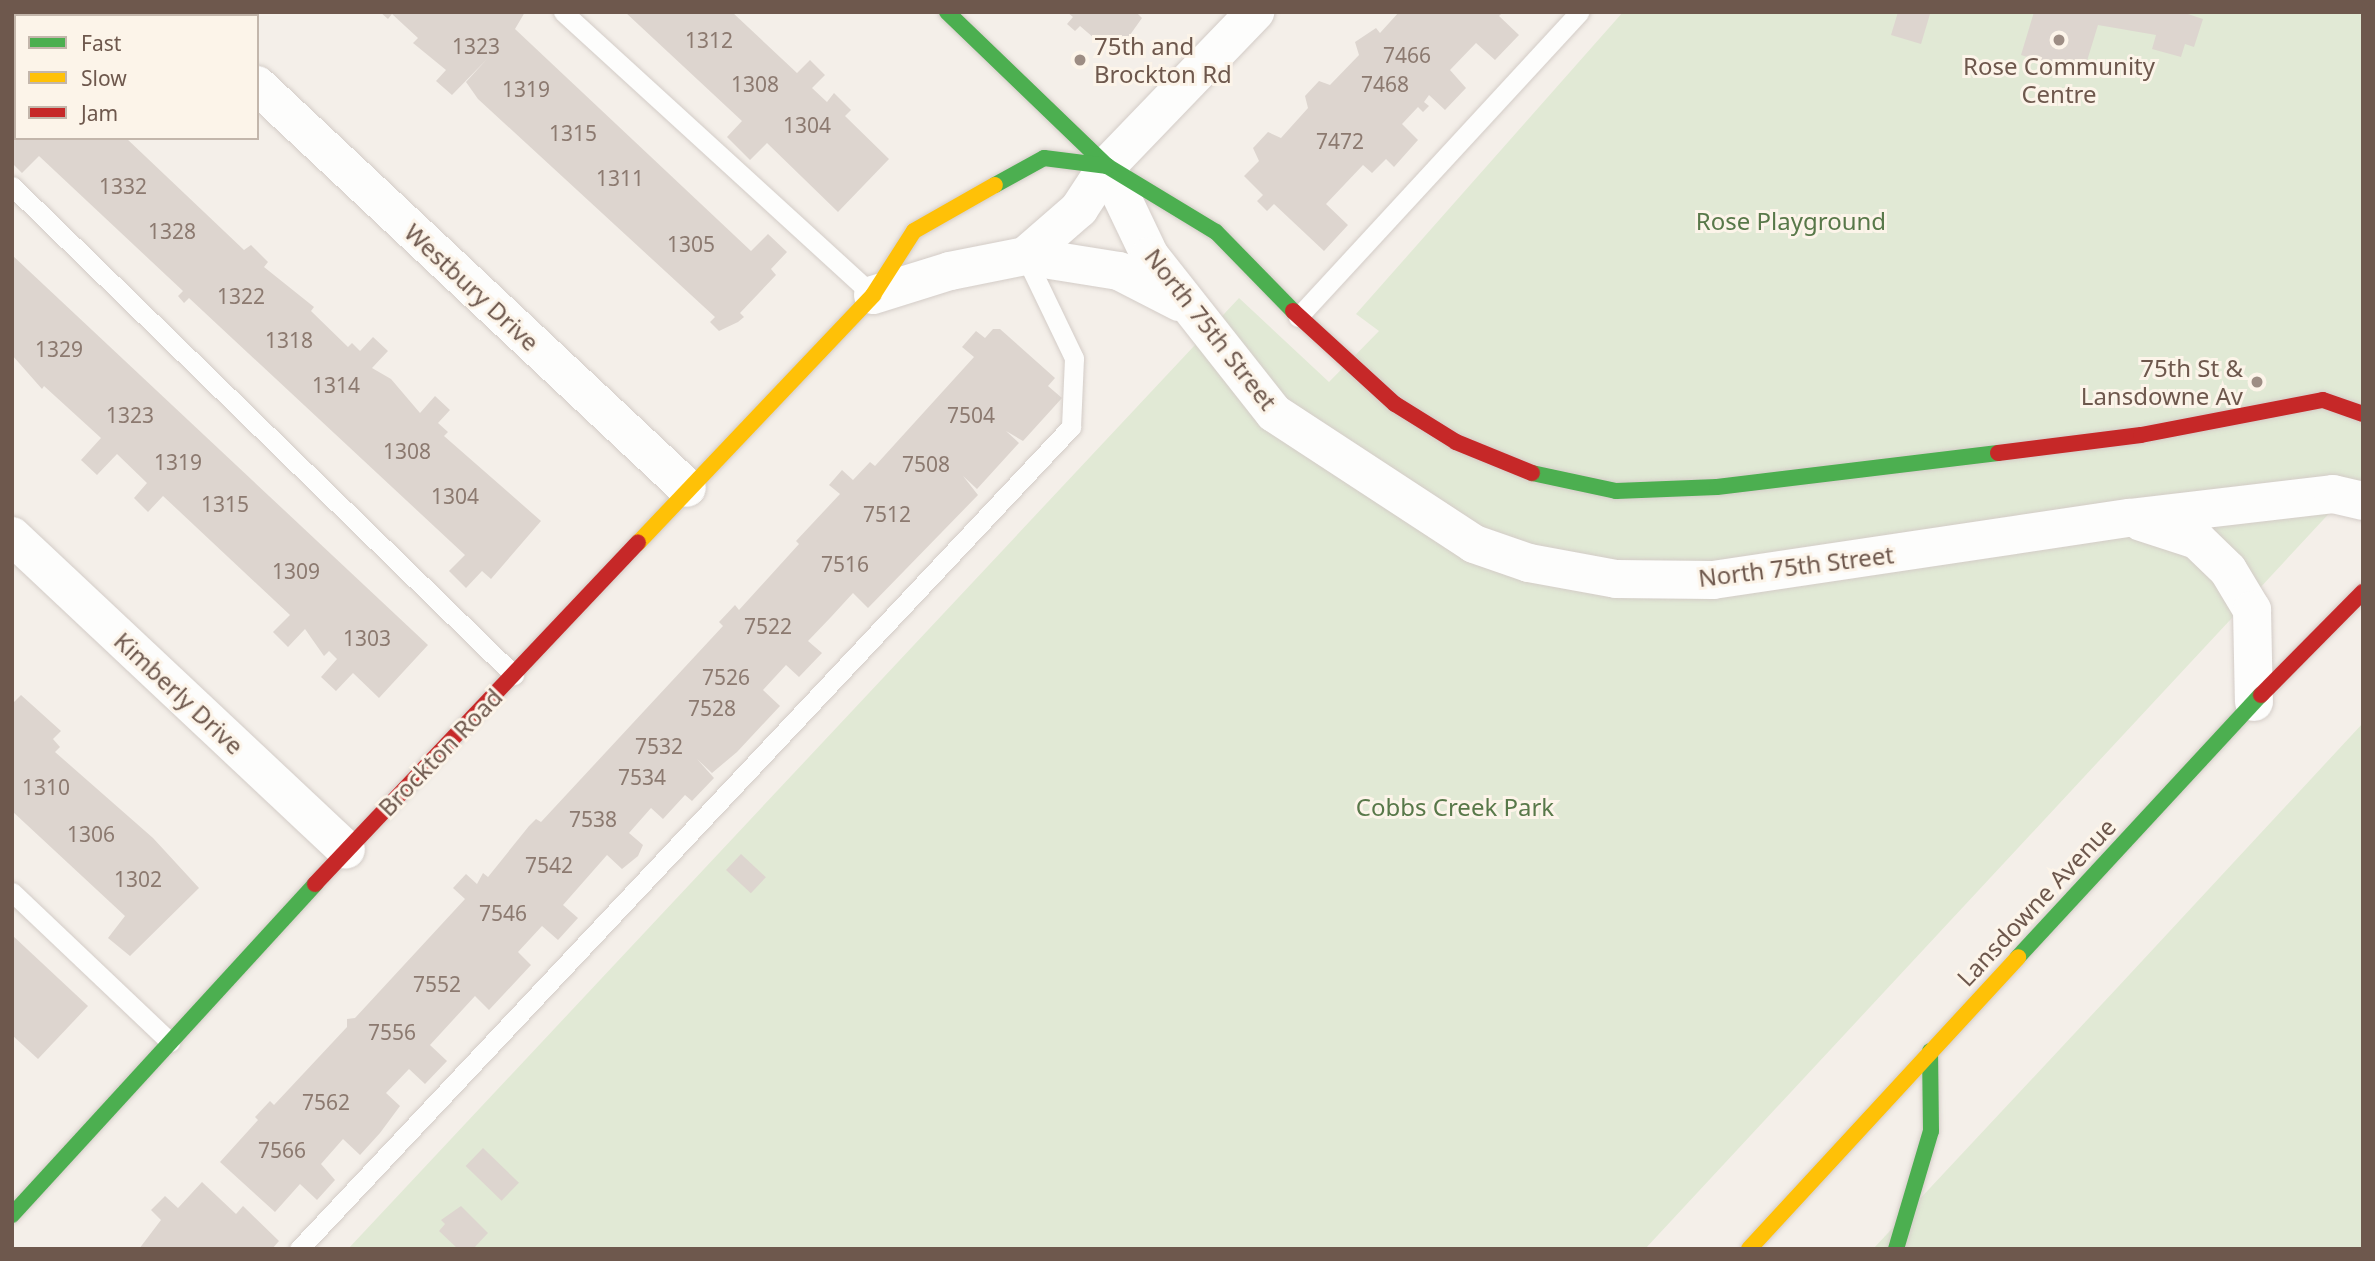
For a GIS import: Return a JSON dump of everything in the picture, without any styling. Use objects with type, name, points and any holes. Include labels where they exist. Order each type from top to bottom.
[{"type":"street","name":"Brockton Road","points":[[1025,256],[1079,209],[1107,166],[1255,12]]},
{"type":"street","name":"North 75th Street","points":[[954,15],[1107,166],[1216,232],[1298,317],[1395,404],[1456,442],[1534,474],[1616,491],[1828,475],[2141,435],[2323,400]]},
{"type":"street","name":"Westbury Drive","points":[[259,87],[687,488]]},
{"type":"street","name":"Brockton Road","points":[[12,1215],[346,850],[873,295],[914,232],[1044,158],[1107,166]]},
{"type":"street","name":"North 75th Street","points":[[1107,166],[1150,256],[1274,413],[1474,544],[1529,563],[1616,579],[1713,580],[2130,518],[2333,494],[2363,501]]},
{"type":"street","name":"Brockton Road","points":[[873,295],[950,271],[1025,256],[1119,271],[1191,309]]},
{"type":"street","points":[[2323,400],[2363,396]]},
{"type":"street","points":[[2323,400],[2363,414]]},
{"type":"street","points":[[2130,518],[2197,540],[2228,570],[2252,610],[2254,702]]},
{"type":"street","name":"Kimberly Drive","points":[[12,536],[346,850]]},
{"type":"street","name":"Lansdowne Avenue","points":[[1749,1249],[2254,702],[2363,592]]},
{"type":"street","points":[[1896,1249],[1931,1131],[1930,1051]]},
{"type":"lane","points":[[563,12],[873,295]]},
{"type":"lane","points":[[1298,317],[1579,12]]},
{"type":"lane","points":[[12,186],[514,675]]},
{"type":"lane","points":[[299,1249],[1070,427],[1074,358],[1025,256]]},
{"type":"lane","points":[[12,892],[170,1042]]},
{"type":"green space","name":"Cobbs Creek Park","points":[[1623,12],[2363,12],[2363,477],[1645,1249],[348,1249],[1239,298],[1329,382],[1379,331],[1356,314]]},
{"type":"green space","points":[[2363,723],[2363,1249],[1873,1249],[2117,988]]},
{"type":"building","points":[[380,12],[525,12],[515,29],[751,251],[768,234],[787,252],[771,269],[776,275],[740,313],[744,317],[719,331],[710,322],[715,317],[478,99],[466,82],[487,59],[452,95],[436,81],[446,70],[413,43],[418,38],[392,14],[388,19]]},
{"type":"building","points":[[625,12],[732,12],[797,73],[810,60],[825,75],[812,88],[827,102],[834,93],[851,110],[845,116],[889,159],[838,212],[767,143],[750,160],[727,137],[742,121]]},
{"type":"building","points":[[1067,12],[1136,12],[1142,18],[1115,56],[1080,26],[1075,31],[1067,24],[1073,17]]},
{"type":"building","points":[[1399,12],[1503,12],[1499,16],[1519,35],[1495,60],[1476,43],[1450,70],[1466,88],[1445,110],[1429,95],[1424,102],[1429,106],[1423,112],[1418,107],[1402,124],[1418,140],[1394,167],[1386,159],[1372,173],[1363,165],[1326,204],[1348,225],[1324,251],[1274,204],[1267,211],[1257,201],[1263,195],[1244,176],[1259,161],[1253,148],[1268,132],[1281,138],[1308,108],[1305,96],[1319,81],[1330,85],[1359,55],[1355,42],[1376,28],[1380,33]]},
{"type":"building","points":[[1898,12],[1930,14],[1921,44],[1891,35]]},
{"type":"building","name":"Rose Community Centre","points":[[2034,12],[2182,12],[2203,19],[2194,47],[2185,44],[2181,57],[2152,49],[2156,35],[2098,25],[2083,74],[2021,55]]},
{"type":"building","points":[[12,26],[14,140],[128,140],[244,250],[251,245],[268,262],[264,267],[314,307],[311,311],[348,347],[352,343],[360,351],[373,337],[388,351],[372,368],[391,379],[420,413],[435,396],[450,410],[438,423],[448,432],[444,436],[541,521],[491,579],[482,571],[466,588],[449,571],[465,555],[189,298],[184,303],[178,296],[183,291],[39,156],[22,173],[12,163]]},
{"type":"building","points":[[12,255],[428,645],[379,698],[353,673],[336,691],[321,677],[337,659],[329,651],[324,656],[305,629],[288,647],[273,632],[290,615],[163,496],[148,512],[134,498],[147,483],[117,454],[97,475],[81,460],[101,438],[44,386],[42,389],[12,355]]},
{"type":"building","points":[[993,329],[1000,329],[1055,378],[1048,386],[1062,398],[1023,441],[1006,431],[1019,443],[977,489],[963,476],[978,495],[868,608],[853,593],[808,641],[822,653],[799,677],[786,665],[763,690],[780,706],[737,752],[712,773],[697,759],[714,778],[692,801],[685,795],[663,819],[651,808],[629,833],[643,845],[638,856],[622,869],[607,855],[563,905],[578,918],[558,940],[542,926],[518,952],[531,965],[489,1010],[475,996],[430,1045],[447,1061],[425,1084],[409,1069],[386,1093],[400,1106],[360,1155],[343,1139],[321,1164],[335,1180],[317,1200],[300,1184],[275,1212],[220,1162],[258,1120],[255,1117],[270,1101],[274,1105],[347,1027],[347,1019],[355,1018],[465,899],[453,888],[466,874],[477,884],[483,873],[488,877],[529,826],[536,819],[541,822],[723,626],[719,622],[735,605],[739,610],[799,544],[796,541],[840,494],[829,485],[842,470],[853,480],[870,462],[875,466],[974,357],[962,347],[976,331],[985,338]]},
{"type":"building","points":[[21,695],[61,731],[53,739],[60,747],[55,752],[153,838],[199,888],[130,956],[108,938],[125,916],[12,811],[12,704]]},
{"type":"building","points":[[741,854],[766,877],[751,893],[726,870]]},
{"type":"building","points":[[12,935],[88,1006],[38,1059],[12,1035]]},
{"type":"building","points":[[483,1148],[519,1183],[502,1201],[466,1166]]},
{"type":"building","points":[[202,1182],[236,1214],[243,1206],[279,1241],[272,1249],[139,1249],[161,1220],[151,1210],[165,1196],[178,1208]]},
{"type":"building","points":[[461,1206],[488,1233],[473,1249],[458,1249],[439,1231],[445,1224],[441,1220]]},
{"type":"traffic: fast","points":[[947,12],[1107,166],[1216,232],[1293,311]]},
{"type":"traffic: fast","points":[[995,185],[1044,158],[1107,166]]},
{"type":"traffic: fast","points":[[1532,473],[1616,491],[1717,487],[1998,453]]},
{"type":"traffic: fast","points":[[2018,957],[2261,695]]},
{"type":"traffic: fast","points":[[12,1215],[315,884]]},
{"type":"traffic: fast","points":[[1896,1249],[1931,1131],[1930,1051]]},
{"type":"traffic: slow","points":[[638,543],[873,295],[914,231],[995,185]]},
{"type":"traffic: slow","points":[[1749,1249],[2018,957]]},
{"type":"traffic: jam","points":[[1293,311],[1395,404],[1456,442],[1532,473]]},
{"type":"traffic: jam","points":[[1998,453],[2141,435],[2323,400],[2363,414]]},
{"type":"traffic: jam","points":[[315,884],[638,543]]},
{"type":"traffic: jam","points":[[2261,695],[2363,592]]},
{"type":"place","name":"Rose Community Centre","points":[[2059,40]]},
{"type":"place","name":"75th and Brockton Rd","points":[[1080,60]]},
{"type":"place","name":"75th St & Lansdowne Av","points":[[2257,382]]},
{"type":"park label","name":"Rose Playground","points":[[1791,221]]}]
